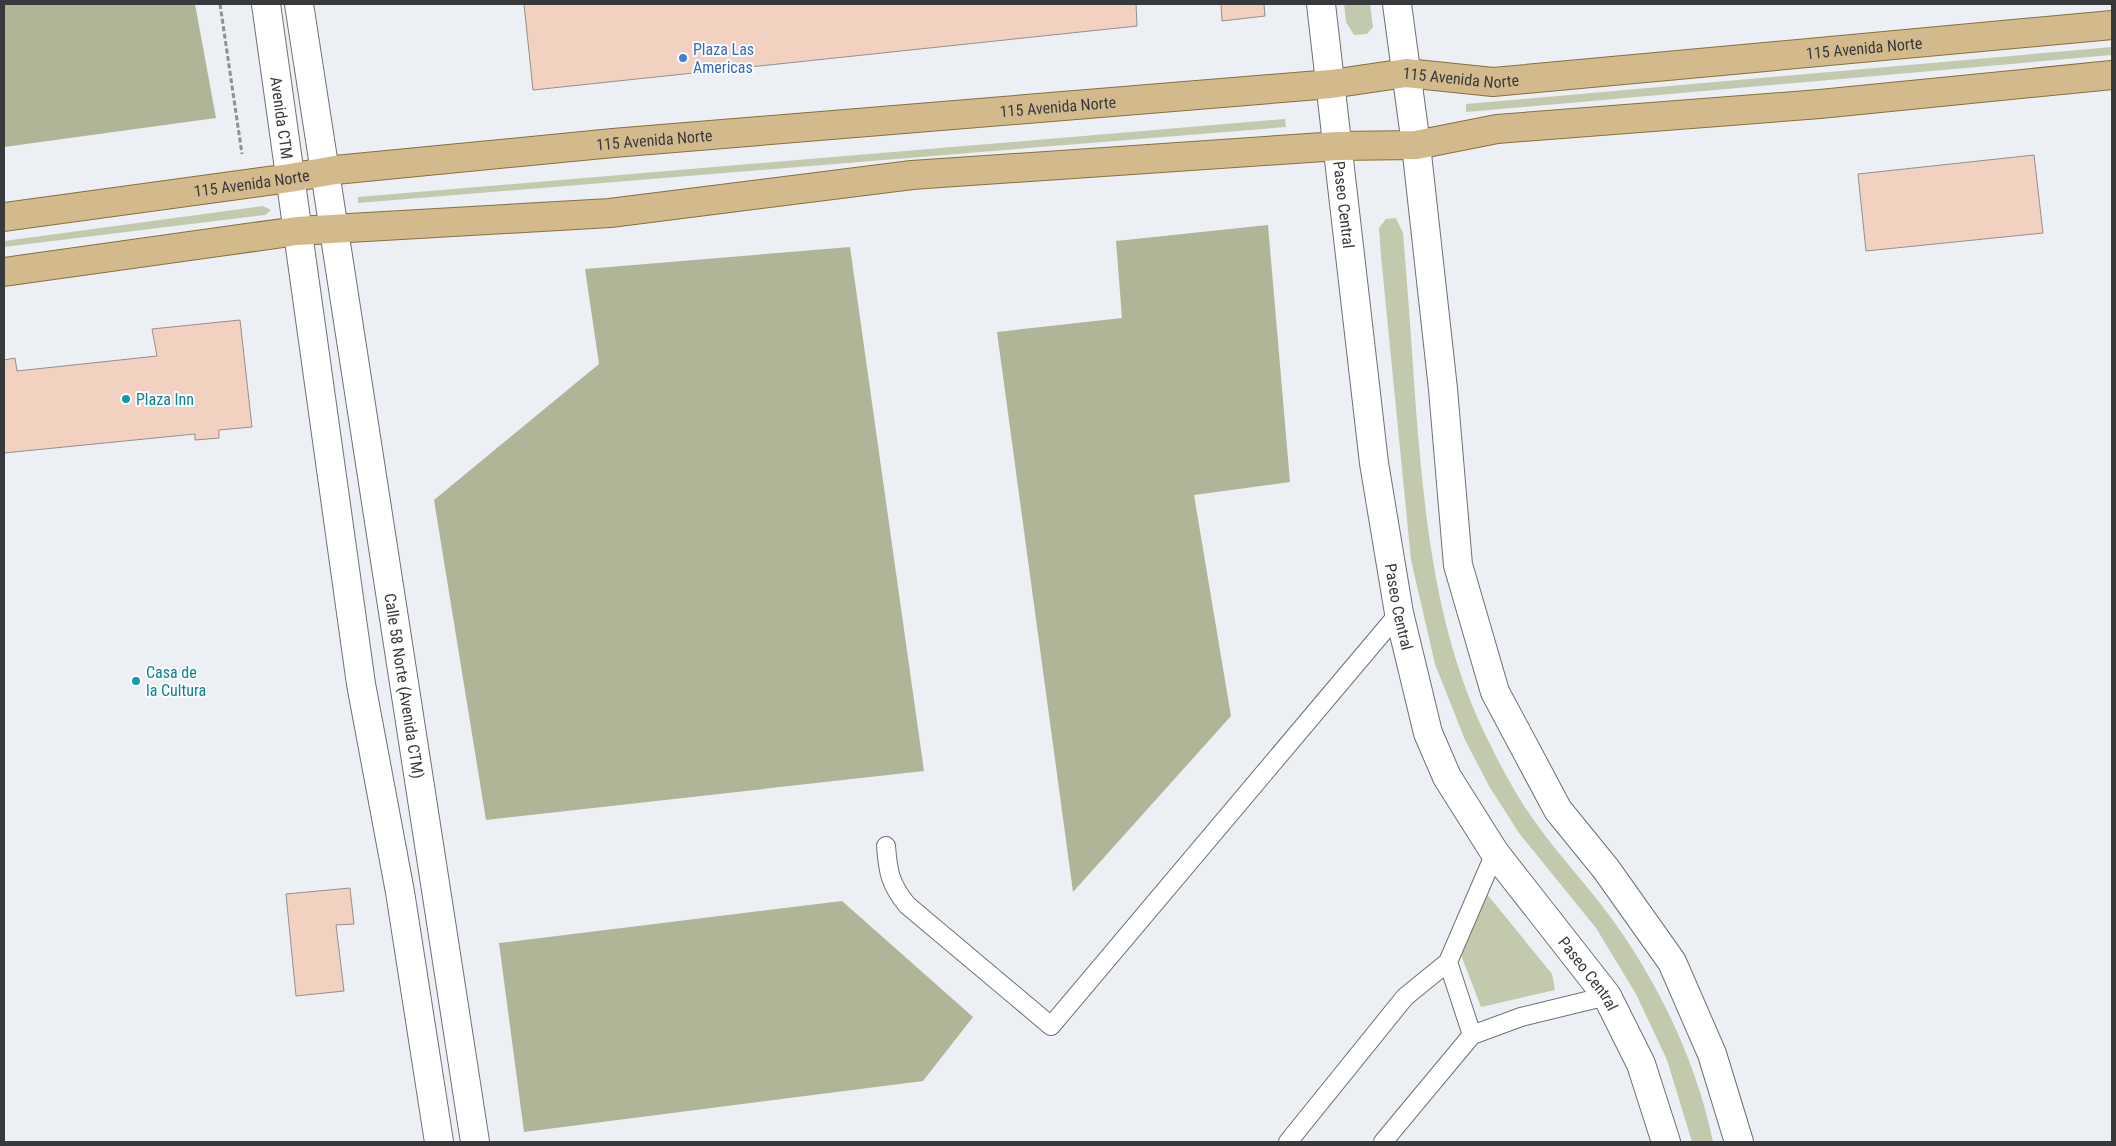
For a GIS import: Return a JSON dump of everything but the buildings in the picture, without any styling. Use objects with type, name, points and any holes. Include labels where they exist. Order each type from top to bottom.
[{"type":"main road","name":"Avenida CTM","points":[[266,4],[297,231]]},
{"type":"main road","name":"Avenida CTM","points":[[299,4],[334,229]]},
{"type":"main road","name":"Paseo Central","points":[[1321,4],[1374,463],[1399,613],[1428,733],[1447,777],[1495,853],[1607,996],[1641,1064],[1666,1142]]},
{"type":"main road","points":[[1396,4],[1416,145],[1443,389],[1458,565],[1495,692],[1558,810],[1606,869],[1672,962],[1712,1054],[1739,1142]]},
{"type":"main road","name":"115 Avenida Norte","points":[[4,217],[290,178],[326,171],[623,142],[1331,84],[1406,73],[1493,82],[2112,25]]},
{"type":"main road","points":[[4,272],[297,231],[610,213],[912,175],[1338,146],[1416,145],[1497,129],[1830,103],[2112,75]]},
{"type":"main road","name":"Calle 58 Norte (Avenida CTM)","points":[[334,229],[475,1142]]},
{"type":"main road","points":[[297,231],[361,684],[400,892],[439,1142]]},
{"type":"lane","points":[[886,846],[888,872],[894,888],[907,905],[1051,1026],[1399,613]]},
{"type":"lane","points":[[1288,1142],[1405,997],[1448,962],[1495,853]]},
{"type":"lane","points":[[1448,962],[1472,1035]]},
{"type":"lane","points":[[1383,1142],[1472,1035],[1521,1018],[1607,996]]},
{"type":"path","points":[[220,4],[246,184]]},
{"type":"green space","points":[[4,4],[195,4],[216,118],[4,147]]},
{"type":"green space","points":[[1344,4],[1370,4],[1373,27],[1367,34],[1354,35],[1346,22]]},
{"type":"green space","points":[[2112,47],[2112,55],[1466,112],[1466,104]]},
{"type":"green space","points":[[1285,119],[1286,127],[358,203],[358,197]]},
{"type":"green space","points":[[263,206],[271,210],[265,215],[4,247],[4,241]]},
{"type":"green space","points":[[1396,218],[1403,233],[1416,410],[1429,534],[1435,574],[1454,654],[1484,732],[1523,804],[1547,838],[1612,919],[1660,997],[1674,1025],[1697,1083],[1713,1142],[1692,1142],[1667,1060],[1636,994],[1596,928],[1519,833],[1489,786],[1465,740],[1435,664],[1411,560],[1381,256],[1379,228],[1386,219]]},
{"type":"green space","points":[[1268,225],[1290,482],[1194,495],[1231,716],[1073,892],[997,332],[1122,318],[1116,241]]},
{"type":"green space","points":[[850,247],[924,771],[486,820],[434,500],[599,364],[585,269]]},
{"type":"green space","points":[[1486,893],[1552,974],[1555,990],[1481,1007],[1461,955]]},
{"type":"green space","points":[[842,901],[973,1017],[923,1081],[524,1132],[499,943]]},
{"type":"place","name":"Plaza Las Americas","points":[[683,58]]},
{"type":"place","name":"Plaza Inn","points":[[126,399]]},
{"type":"place","name":"Casa de la Cultura","points":[[136,681]]}]
